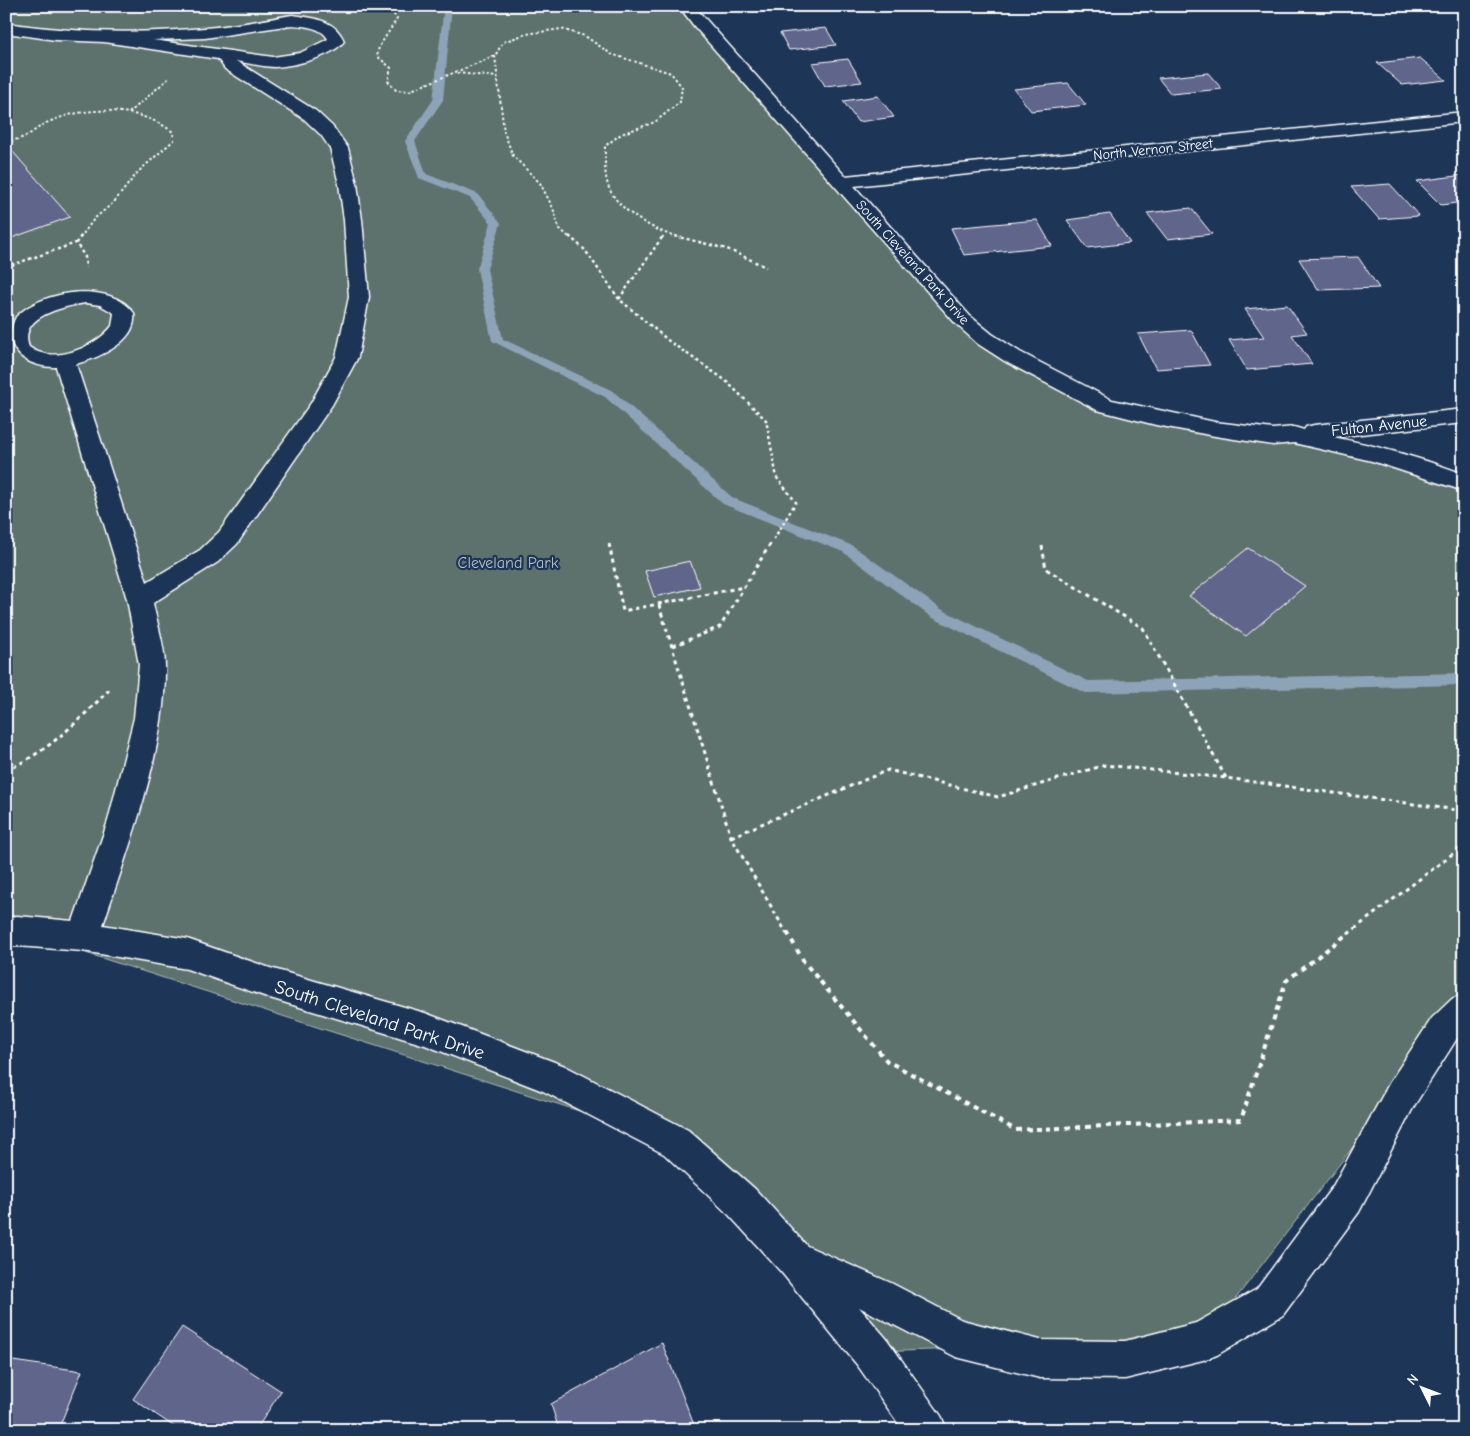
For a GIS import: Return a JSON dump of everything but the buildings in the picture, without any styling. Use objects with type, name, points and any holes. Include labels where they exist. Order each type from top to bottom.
[{"type":"street","name":"South Cleveland Park Drive","points":[[686,6],[963,320],[985,340],[1013,357],[1105,405],[1156,418],[1215,429],[1273,437],[1294,434],[1422,466],[1464,483]]},
{"type":"street","points":[[6,28],[56,35],[104,37],[205,33],[292,20],[316,23],[333,33],[336,41],[319,53],[292,61],[273,62],[104,37]]},
{"type":"street","points":[[140,599],[208,556],[228,538],[321,405],[347,357],[359,297],[348,184],[338,148],[327,131],[310,114],[230,66],[224,56]]},
{"type":"street","name":"North Vernon Street","points":[[842,182],[1464,116]]},
{"type":"street","points":[[86,297],[101,298],[121,308],[125,317],[124,325],[108,343],[92,352],[64,359],[36,358],[23,353],[17,345],[16,335],[20,326],[39,310],[56,303],[86,297]]},
{"type":"street","points":[[64,359],[113,519],[140,599],[152,665],[148,718],[123,822],[83,936]]},
{"type":"street","name":"Fulton Avenue","points":[[1294,434],[1464,416]]},
{"type":"street","name":"South Cleveland Park Drive","points":[[6,933],[17,931],[83,936],[186,954],[270,983],[425,1029],[553,1078],[676,1142],[742,1202],[795,1260],[872,1352],[927,1430]]},
{"type":"street","name":"South Cleveland Park Drive","points":[[795,1260],[878,1296],[956,1338],[1040,1359],[1125,1360],[1203,1340],[1270,1302],[1346,1199],[1402,1094],[1444,1029],[1464,1010]]},
{"type":"path","points":[[388,6],[397,19],[380,47],[377,56],[391,68],[388,81],[396,90],[409,91],[495,56]]},
{"type":"path","points":[[673,646],[720,626],[796,502],[777,478],[766,420],[725,380],[670,342],[619,299],[585,250],[559,228],[553,208],[540,183],[513,156],[504,132],[495,56],[503,42],[526,34],[561,29],[585,36],[612,54],[671,73],[682,87],[680,102],[655,122],[622,134],[605,146],[605,167],[609,190],[631,215],[665,234],[727,249],[766,267]]},
{"type":"path","points":[[456,73],[497,77]]},
{"type":"path","points":[[129,112],[169,78]]},
{"type":"path","points":[[6,143],[27,136],[54,119],[70,114],[89,112],[129,112],[168,127],[173,132],[174,140],[138,172],[114,202],[94,219],[76,243],[6,267]]},
{"type":"path","points":[[619,299],[665,234]]},
{"type":"path","points":[[76,243],[85,257],[87,273],[101,298]]},
{"type":"path","points":[[609,544],[624,611],[744,587]]},
{"type":"path","points":[[1042,546],[1046,569],[1143,628],[1226,778]]},
{"type":"path","points":[[659,605],[731,837],[804,962],[887,1061],[1016,1130],[1241,1120],[1286,981],[1464,845]]},
{"type":"path","points":[[6,770],[23,765],[82,717],[116,684],[152,665]]},
{"type":"path","points":[[731,837],[888,770],[998,797],[1105,765],[1226,778],[1464,811]]},
{"type":"green space","name":"Cleveland Park","points":[[6,6],[689,6],[963,320],[1105,405],[1422,467],[1464,494],[1464,1017],[1444,1029],[1203,1341],[872,1352],[676,1142],[17,931],[6,933]]},
{"type":"waterway","points":[[448,6],[438,100],[410,141],[422,176],[474,196],[496,223],[482,269],[498,341],[609,394],[728,501],[848,549],[936,613],[1086,687],[1464,679]]}]
